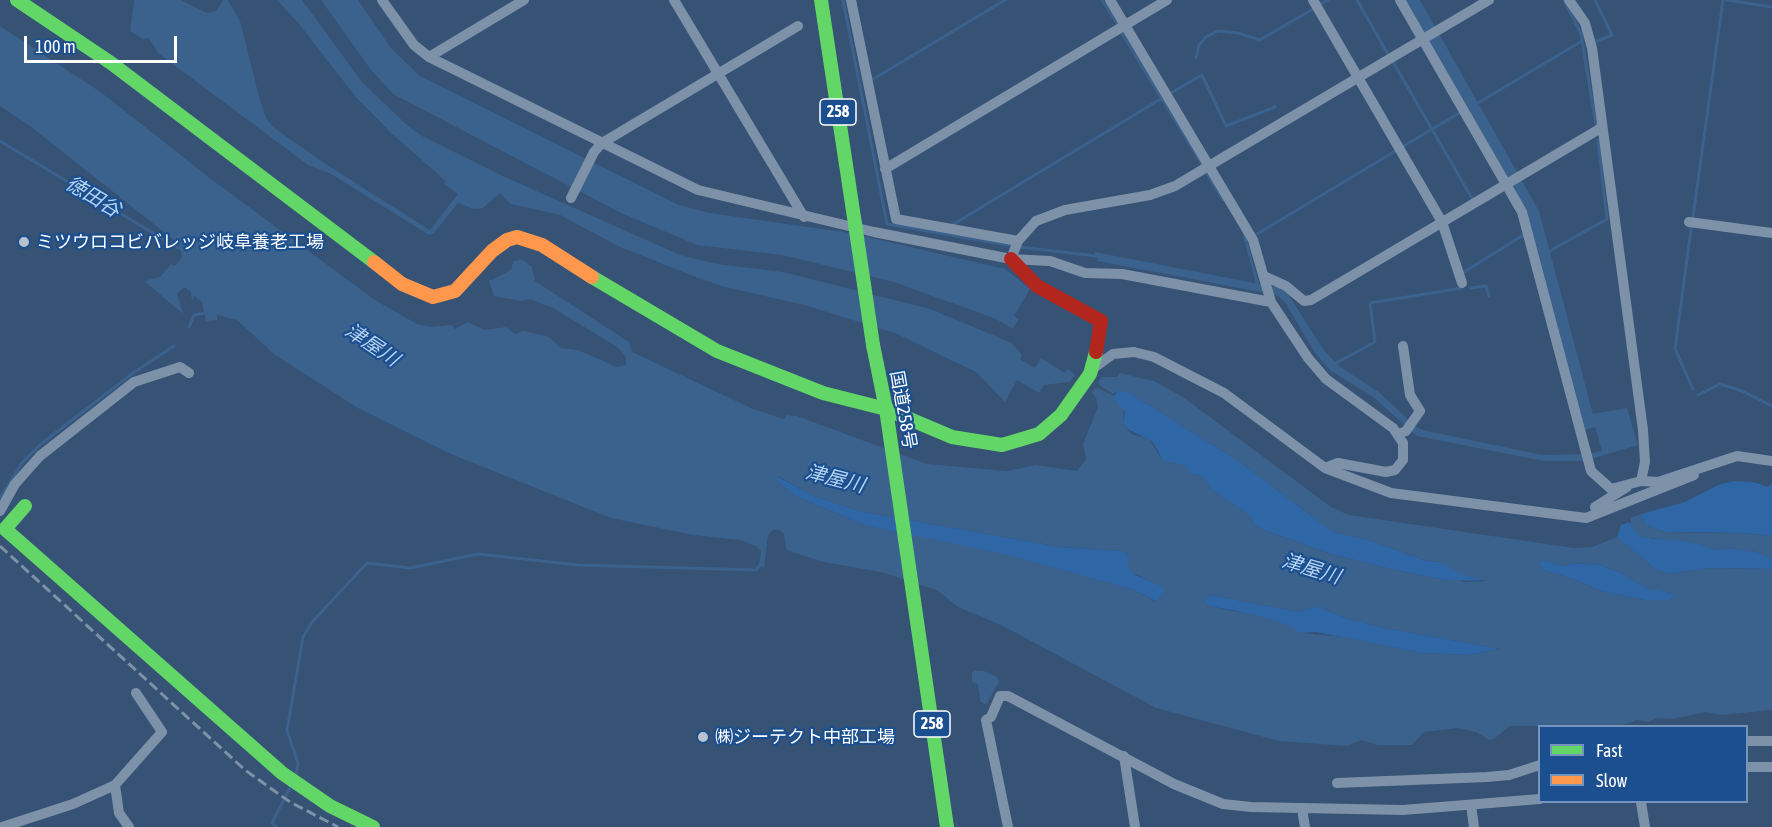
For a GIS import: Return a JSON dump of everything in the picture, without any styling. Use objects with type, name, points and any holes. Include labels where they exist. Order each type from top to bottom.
[{"type":"main road","points":[[17,0],[111,63],[402,284],[423,294],[433,297],[455,291],[492,251],[507,240],[517,237],[542,245],[646,311],[717,351],[824,393],[886,409],[952,438],[1002,445],[1040,434],[1050,427],[1081,389],[1091,370],[1101,331],[1101,321],[1037,286],[1014,249]]},
{"type":"main road","name":"国道258号","points":[[821,0],[873,345],[886,409],[947,827]]},
{"type":"main road","points":[[25,506],[5,529],[293,781],[330,806],[373,827]]},
{"type":"street","points":[[382,0],[414,45],[429,57],[699,190],[804,217],[1014,249]]},
{"type":"street","points":[[429,57],[524,0]]},
{"type":"street","points":[[674,0],[804,217]]},
{"type":"street","points":[[851,0],[898,222],[1014,249],[1085,273],[1122,274],[1270,299]]},
{"type":"street","points":[[1110,0],[1253,240],[1270,299],[1308,358],[1326,379],[1406,429]]},
{"type":"street","points":[[885,169],[1167,0]]},
{"type":"street","points":[[1313,0],[1442,222],[1462,283]]},
{"type":"street","points":[[1401,0],[1506,184],[1526,225],[1591,471],[1611,489],[1641,481],[1658,482],[1737,456],[1772,460]]},
{"type":"street","points":[[1014,249],[1036,221],[1053,213],[1150,195],[1175,186],[1489,0]]},
{"type":"street","points":[[1569,0],[1585,23],[1592,48],[1643,430],[1646,462],[1641,481]]},
{"type":"street","points":[[571,198],[594,152],[602,143],[717,72],[798,26]]},
{"type":"street","points":[[1265,279],[1286,286],[1304,301],[1311,300],[1601,128]]},
{"type":"street","points":[[1689,222],[1772,233]]},
{"type":"street","points":[[1325,468],[1338,463],[1386,472],[1395,470],[1403,460],[1406,429],[1420,411],[1410,395],[1403,346]]},
{"type":"street","points":[[1091,370],[1113,354],[1134,352],[1154,357],[1224,393],[1325,468],[1390,493],[1586,518],[1678,483],[1712,463]]},
{"type":"street","points":[[0,511],[26,470],[134,382],[180,367],[189,373]]},
{"type":"street","points":[[1576,518],[1621,493],[1629,484]]},
{"type":"street","points":[[2,827],[23,824],[115,785],[162,732],[136,693]]},
{"type":"street","points":[[1008,827],[986,720],[991,717],[1000,696],[1008,696],[1174,784],[1223,804],[1302,809],[1403,810],[1538,799]]},
{"type":"street","points":[[1748,741],[1772,741]]},
{"type":"street","points":[[1124,756],[1135,827]]},
{"type":"street","points":[[1337,783],[1487,777],[1509,775],[1538,765]]},
{"type":"street","points":[[1748,766],[1772,767]]},
{"type":"street","points":[[115,785],[119,813],[129,827]]},
{"type":"street","points":[[1641,803],[1645,827]]},
{"type":"street","points":[[1471,805],[1474,827]]},
{"type":"street","points":[[1302,809],[1305,827]]},
{"type":"shaded area","points":[[1119,390],[1128,392],[1240,462],[1333,532],[1366,539],[1427,561],[1440,562],[1487,580],[1451,581],[1399,571],[1334,555],[1263,530],[1254,525],[1250,516],[1212,490],[1203,477],[1188,473],[1186,467],[1163,461],[1153,442],[1126,428],[1123,422],[1125,412],[1112,398]]},
{"type":"shaded area","points":[[778,477],[814,496],[859,511],[1060,547],[1122,551],[1127,554],[1135,575],[1160,585],[1165,589],[1164,593],[1157,602],[1134,590],[1035,563],[867,526],[795,496],[775,480]]},
{"type":"shaded area","points":[[1734,481],[1753,482],[1768,487],[1772,483],[1772,536],[1742,533],[1665,532],[1645,525],[1641,514],[1685,502],[1718,485]]},
{"type":"shaded area","points":[[1629,522],[1652,539],[1663,538],[1698,543],[1714,550],[1730,548],[1761,553],[1772,559],[1772,569],[1709,568],[1669,574],[1655,569],[1617,537],[1621,525]]},
{"type":"shaded area","points":[[1541,560],[1565,566],[1573,563],[1600,565],[1619,572],[1650,590],[1661,590],[1676,596],[1669,600],[1644,600],[1601,591],[1543,570],[1539,564]]},
{"type":"shaded area","points":[[1212,595],[1298,612],[1317,606],[1345,618],[1385,628],[1500,649],[1469,655],[1422,653],[1316,632],[1301,633],[1237,611],[1208,606],[1203,599]]},
{"type":"water","points":[[134,0],[181,0],[207,13],[216,11],[223,0],[228,0],[240,21],[259,97],[266,118],[273,127],[327,165],[430,230],[458,194],[444,184],[446,182],[438,174],[392,134],[355,96],[299,24],[277,0],[302,0],[362,82],[408,126],[422,136],[505,177],[680,255],[717,264],[783,272],[930,309],[1012,343],[1022,355],[1020,359],[1035,368],[1041,358],[1065,373],[1067,369],[1075,374],[1070,382],[1044,385],[1039,393],[1017,380],[1005,402],[976,372],[895,333],[804,305],[725,287],[698,278],[618,246],[560,215],[511,204],[500,193],[483,208],[474,209],[458,203],[433,234],[429,235],[331,174],[308,165],[158,53],[149,38],[143,39],[130,31]]},
{"type":"water","points":[[321,0],[358,0],[391,48],[420,76],[679,205],[710,213],[850,233],[1005,269],[1030,289],[1014,316],[1019,319],[1013,329],[996,319],[894,282],[782,255],[697,245],[621,213],[393,94],[371,70]]},
{"type":"water","points":[[1404,0],[1420,0],[1539,211],[1593,414],[1627,408],[1638,445],[1584,461],[1544,461],[1417,436],[1373,397],[1331,371],[1315,353],[1285,302],[1276,295],[1097,261],[1098,258],[1094,257],[1095,252],[1285,289],[1323,349],[1339,366],[1380,393],[1416,427],[1423,430],[1542,455],[1587,454],[1602,451],[1595,427],[1583,430],[1533,239]]},
{"type":"water","name":"津屋川","points":[[0,26],[102,93],[211,179],[375,300],[417,324],[430,327],[451,325],[455,329],[468,322],[485,330],[506,327],[515,334],[524,331],[549,337],[561,348],[578,350],[617,367],[626,365],[626,357],[617,347],[553,308],[530,299],[521,301],[494,296],[489,281],[511,270],[513,262],[522,259],[532,267],[535,281],[629,342],[632,352],[751,408],[784,419],[786,415],[797,416],[927,464],[1007,471],[1036,465],[1077,471],[1086,459],[1083,444],[1098,407],[1096,397],[1092,393],[1095,388],[1098,388],[1113,395],[1115,402],[1124,408],[1123,422],[1126,428],[1132,434],[1149,439],[1163,461],[1188,468],[1188,473],[1203,477],[1212,490],[1250,516],[1254,525],[1263,530],[1334,555],[1399,571],[1451,581],[1455,579],[1463,582],[1486,581],[1463,575],[1440,562],[1427,561],[1366,539],[1333,532],[1240,462],[1128,392],[1119,390],[1113,394],[1100,386],[1098,382],[1102,377],[1117,377],[1119,373],[1154,381],[1183,397],[1331,507],[1349,515],[1574,548],[1592,547],[1617,537],[1655,569],[1670,574],[1709,568],[1772,569],[1772,710],[1722,715],[1705,712],[1673,719],[1658,718],[1648,722],[1637,720],[1624,725],[1510,726],[1494,739],[1489,740],[1476,732],[1458,728],[1424,732],[1412,745],[1377,745],[1361,740],[1347,746],[1279,741],[1156,708],[1001,625],[958,607],[937,590],[881,572],[823,562],[792,552],[786,549],[784,534],[779,530],[773,530],[768,535],[764,568],[759,565],[761,551],[756,546],[740,540],[693,535],[611,518],[451,454],[358,408],[275,355],[237,320],[217,315],[217,320],[206,321],[202,302],[195,296],[192,301],[191,292],[184,287],[177,294],[183,314],[144,281],[160,277],[171,264],[175,266],[182,257],[179,244],[30,126],[0,106]],"holes":[[[779,477],[814,496],[859,511],[1060,547],[1122,551],[1127,554],[1130,572],[1160,585],[1164,593],[1156,602],[1134,590],[1005,554],[867,526],[795,496],[775,480]],[[1541,560],[1565,566],[1573,563],[1600,565],[1619,572],[1650,590],[1661,590],[1676,596],[1669,600],[1644,600],[1601,591],[1543,570]],[[1212,595],[1298,612],[1317,606],[1345,618],[1385,628],[1500,649],[1469,655],[1422,653],[1344,637],[1301,633],[1289,625],[1264,617],[1208,606],[1203,599]]]},
{"type":"water","points":[[1641,514],[1645,525],[1665,532],[1742,533],[1772,536],[1772,559],[1756,552],[1730,548],[1714,550],[1698,543],[1641,537],[1631,526],[1631,518]]},
{"type":"water","points":[[984,671],[997,677],[999,682],[986,705],[980,701],[978,685],[972,682],[972,673]]},
{"type":"waterway","points":[[843,0],[887,224],[1013,246]]},
{"type":"waterway","points":[[870,81],[1005,0]]},
{"type":"waterway","points":[[1102,0],[1118,25]]},
{"type":"waterway","points":[[1319,5],[1328,0]]},
{"type":"waterway","points":[[1357,0],[1389,56]]},
{"type":"waterway","points":[[1564,0],[1581,34],[1596,126]]},
{"type":"waterway","points":[[1595,0],[1612,35],[1595,42]]},
{"type":"waterway","points":[[1696,220],[1693,217],[1723,0]]},
{"type":"waterway","points":[[1727,0],[1772,7]]},
{"type":"waterway","points":[[1196,58],[1199,45],[1206,37],[1218,31],[1238,33],[1260,40],[1313,9]]},
{"type":"waterway","points":[[1121,32],[1203,166]]},
{"type":"waterway","points":[[1478,103],[1582,41]]},
{"type":"waterway","points":[[1393,62],[1473,200]]},
{"type":"waterway","points":[[1171,93],[1202,75],[1226,126],[1275,107]]},
{"type":"waterway","points":[[952,225],[1164,97]]},
{"type":"waterway","points":[[1402,147],[1461,112]]},
{"type":"waterway","points":[[1548,252],[1607,219],[1598,140]]},
{"type":"waterway","name":"徳田谷","points":[[0,141],[178,248],[184,248]]},
{"type":"waterway","points":[[1257,234],[1397,150]]},
{"type":"waterway","points":[[1207,174],[1223,200]]},
{"type":"waterway","points":[[1691,229],[1675,349],[1693,389]]},
{"type":"waterway","points":[[1244,234],[1258,286]]},
{"type":"waterway","points":[[1464,272],[1525,234]]},
{"type":"waterway","points":[[1019,247],[1096,256]]},
{"type":"waterway","points":[[1471,288],[1486,286],[1489,296]]},
{"type":"waterway","points":[[1334,364],[1375,342],[1370,303],[1462,288]]},
{"type":"waterway","points":[[189,327],[194,315],[205,313]]},
{"type":"waterway","points":[[0,498],[22,463],[41,444],[133,373],[174,346]]},
{"type":"waterway","points":[[1698,395],[1720,384],[1742,391],[1772,406]]},
{"type":"waterway","points":[[296,775],[298,763],[287,730],[303,637],[312,622],[367,563],[410,568],[478,554],[578,565],[756,570],[762,563]]},
{"type":"waterway","points":[[276,827],[272,823],[291,786]]},
{"type":"railway","points":[[0,546],[245,770],[290,802],[338,827]]},
{"type":"traffic: fast","points":[[17,0],[111,63],[374,262]]},
{"type":"traffic: fast","points":[[821,0],[855,224]]},
{"type":"traffic: fast","points":[[855,224],[873,345]]},
{"type":"traffic: fast","points":[[592,277],[717,351],[823,393],[886,409],[952,437],[1002,445],[1039,434],[1061,415],[1090,374],[1096,352]]},
{"type":"traffic: fast","points":[[873,345],[886,409],[947,827]]},
{"type":"traffic: fast","points":[[25,506],[5,529],[282,773],[330,806],[373,827]]},
{"type":"traffic: slow","points":[[374,262],[402,284],[433,297],[455,291],[492,251],[507,240],[517,237],[542,245],[592,277]]},
{"type":"traffic: jam","points":[[1011,259],[1037,286],[1101,321],[1096,352]]},
{"type":"place","name":"ミツウロコビバレッジ岐阜養老工場","points":[[24,242]]},
{"type":"place","name":"㈱ジーテクト中部工場","points":[[703,737]]}]
